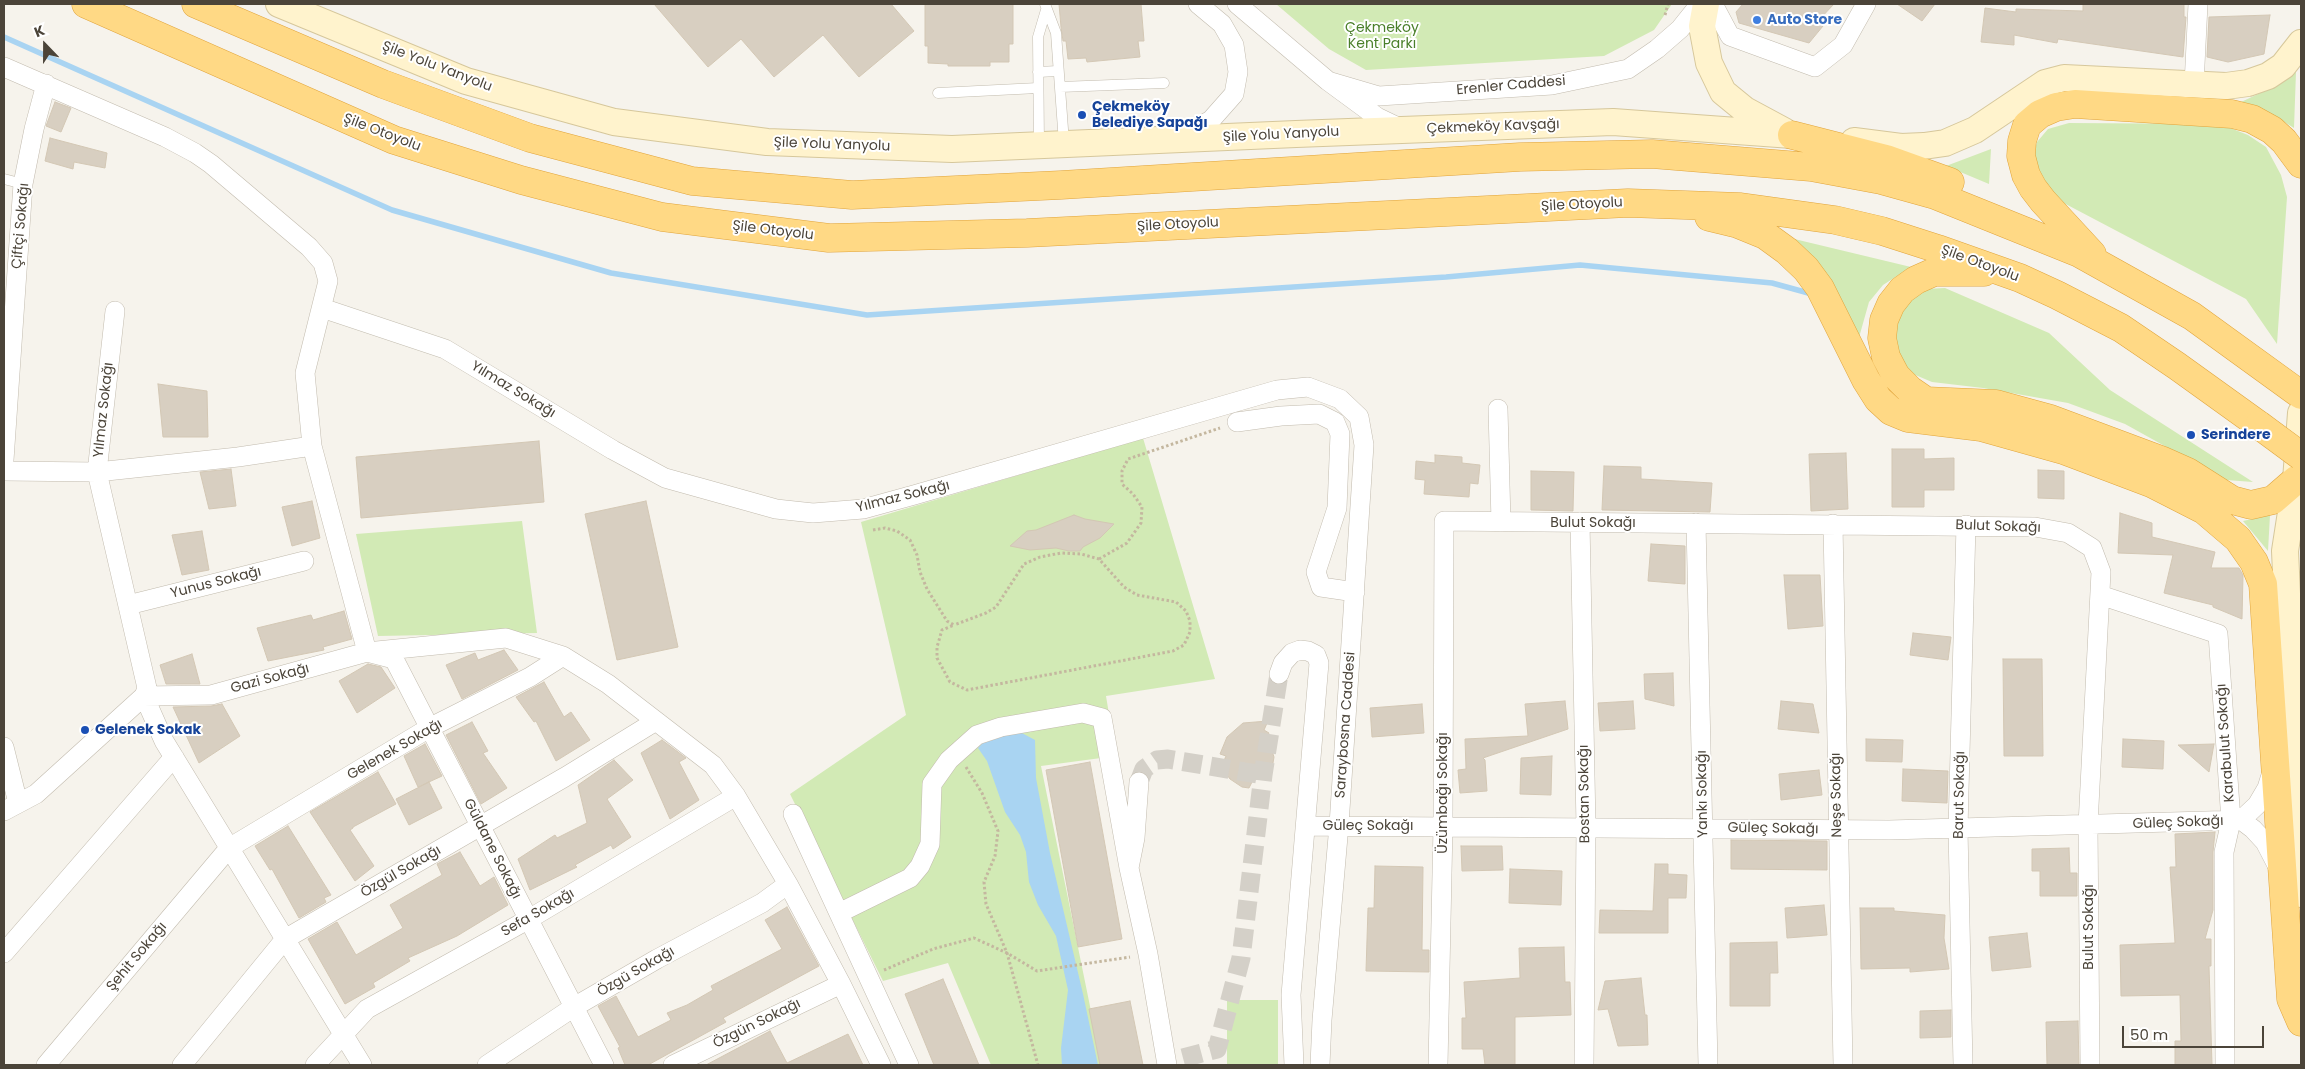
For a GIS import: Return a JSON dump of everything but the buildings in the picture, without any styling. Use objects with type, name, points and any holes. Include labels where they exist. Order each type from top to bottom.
[{"type":"highway","name":"Şile Otoyolu","points":[[86,4],[394,140],[521,180],[662,217],[829,238],[1036,233],[1647,203],[1741,207],[1835,220],[1929,246],[2003,272],[2057,295],[2121,328],[2258,425],[2299,468]]},
{"type":"highway","points":[[196,4],[382,84],[530,138],[692,181],[852,195],[1071,185],[1520,157],[1652,154],[1811,167],[1881,180],[1935,195],[2027,230],[2104,266],[2192,316],[2301,395]]},
{"type":"highway","points":[[2104,266],[2043,202],[2026,175],[2021,156],[2022,140],[2027,126],[2040,114],[2056,107],[2075,104],[2232,114],[2252,119],[2272,130],[2284,141],[2301,164]]},
{"type":"highway","points":[[1792,135],[1886,159],[1954,184],[1994,206],[2027,230]]},
{"type":"highway","points":[[1647,203],[1738,224],[1765,235],[1787,251],[1806,269],[1820,288],[1866,380],[1878,399],[1891,411],[1908,418],[1981,427],[2063,450],[2153,484],[2204,510],[2238,539],[2254,562],[2263,584],[2276,761],[2293,890],[2292,999],[2301,1022]]},
{"type":"highway","points":[[2003,272],[1934,272],[1916,280],[1902,290],[1891,304],[1884,320],[1882,338],[1886,357],[1896,376],[1910,390],[1926,400],[1996,404],[2052,419],[2161,460],[2188,472],[2232,500],[2251,505],[2273,500],[2299,468]]},
{"type":"main road","name":"Şile Yolu Yanyolu","points":[[279,4],[466,81],[614,122],[767,142],[952,149],[1406,130]]},
{"type":"main road","points":[[1706,4],[1702,26],[1703,35],[1709,63],[1723,92],[1745,110],[1792,135]]},
{"type":"main road","name":"Çekmeköy Kavşağı","points":[[1406,130],[1613,122],[1792,135],[1901,147],[1924,146],[1945,143],[1976,130],[2045,83],[2064,78],[2107,78],[2226,86],[2248,83],[2268,76],[2283,66],[2301,43]]},
{"type":"main road","points":[[2293,890],[2285,551],[2299,468],[2301,413]]},
{"type":"street","points":[[1176,140],[1211,120],[1234,94],[1238,72],[1234,44],[1222,24],[1198,4]]},
{"type":"street","name":"Çekmeköy Kavşağı","points":[[1237,4],[1328,81],[1377,117],[1406,130]]},
{"type":"street","name":"Erenler Caddesi","points":[[1328,81],[1379,96],[1552,85],[1628,69],[1657,49],[1680,29],[1700,4]]},
{"type":"street","points":[[1713,4],[1730,36],[1815,67],[1843,45],[1866,4]]},
{"type":"street","points":[[2194,85],[2198,4]]},
{"type":"street","points":[[4,67],[178,143],[211,164],[316,254],[326,272],[328,281],[305,373],[312,446],[367,652],[506,638],[563,656],[608,684],[713,765],[736,796],[788,884],[881,1065]]},
{"type":"street","name":"Çiftçi Sokağı","points":[[4,460],[23,184],[34,129],[46,84]]},
{"type":"street","name":"Yılmaz Sokağı","points":[[322,308],[445,348],[613,450],[665,478],[776,509],[813,514],[863,509],[1277,390],[1308,387],[1340,399],[1359,417],[1364,445]]},
{"type":"street","name":"Yılmaz Sokağı","points":[[115,311],[97,472],[238,457],[312,446]]},
{"type":"street","points":[[1498,409],[1501,522]]},
{"type":"street","points":[[1237,422],[1281,416],[1320,414],[1335,422],[1340,434],[1337,508],[1316,572],[1321,587],[1355,592]]},
{"type":"street","name":"Saraybosna Caddesi","points":[[1320,1065],[1322,1020],[1339,825],[1364,445]]},
{"type":"street","points":[[4,471],[97,472],[147,688],[144,696],[36,794],[11,807],[4,746]]},
{"type":"street","name":"Bulut Sokağı","points":[[1444,521],[2035,527],[2068,533],[2092,548],[2101,572],[2088,825],[2090,1065]]},
{"type":"street","name":"Üzümbağı Sokağı","points":[[1438,1065],[1443,826],[1444,521]]},
{"type":"street","name":"Bostan Sokağı","points":[[1580,522],[1586,826],[1584,1065]]},
{"type":"street","name":"Yankı Sokağı","points":[[1696,523],[1708,1065]]},
{"type":"street","name":"Neşe Sokağı","points":[[1833,524],[1842,1065]]},
{"type":"street","name":"Barut Sokağı","points":[[1963,1065],[1958,829],[1966,525]]},
{"type":"street","name":"Yunus Sokağı","points":[[128,605],[304,561]]},
{"type":"street","name":"Karabulut Sokağı","points":[[2100,595],[2218,634],[2236,821],[2224,852],[2225,1065]]},
{"type":"street","points":[[1279,674],[1283,663],[1292,653],[1300,650],[1316,655],[1319,663],[1291,995],[1294,1065]]},
{"type":"street","name":"Gazi Sokağı","points":[[144,696],[211,695],[367,652],[394,659]]},
{"type":"street","name":"Gelenek Sokağı","points":[[229,848],[430,728],[530,677],[563,656]]},
{"type":"street","name":"Güldane Sokağı","points":[[394,659],[604,1065]]},
{"type":"street","points":[[144,696],[164,741],[362,1065]]},
{"type":"street","points":[[838,912],[910,878],[920,866],[930,844],[932,784],[956,754],[977,735],[1001,727],[1083,713],[1102,718],[1129,868],[1172,1061]]},
{"type":"street","name":"Özgül Sokağı","points":[[182,1065],[285,939],[656,721]]},
{"type":"street","points":[[4,953],[174,757]]},
{"type":"street","points":[[2276,761],[2267,788],[2257,805],[2236,821],[2253,829],[2264,842],[2293,890]]},
{"type":"street","points":[[1129,868],[1135,838],[1139,782]]},
{"type":"street","name":"Sefa Sokağı","points":[[314,1065],[342,1033],[367,1009],[529,919],[736,796]]},
{"type":"street","points":[[793,814],[909,1065]]},
{"type":"street","name":"Güleç Sokağı","points":[[1306,826],[1586,826],[1838,830],[1958,829],[2236,821]]},
{"type":"street","name":"Şehit Sokağı","points":[[46,1065],[229,848]]},
{"type":"street","name":"Özgü Sokağı","points":[[487,1065],[574,1007],[762,902],[788,884]]},
{"type":"street","name":"Özgün Sokağı","points":[[673,1065],[841,984]]},
{"type":"lane","points":[[1045,7],[1056,34],[1060,87],[1052,146]]},
{"type":"lane","points":[[1045,7],[1038,37],[1038,88],[1052,146]]},
{"type":"lane","points":[[1038,72],[1058,71]]},
{"type":"lane","points":[[1060,87],[1164,83]]},
{"type":"lane","points":[[938,93],[1038,88]]},
{"type":"lane","points":[[4,179],[23,184]]},
{"type":"path","points":[[1664,15],[1668,4]]},
{"type":"path","points":[[1099,559],[1127,543],[1141,523],[1142,507],[1133,494],[1122,484],[1122,471],[1128,459],[1237,422]]},
{"type":"path","points":[[873,530],[885,528],[897,531],[910,540],[917,555],[926,589],[947,621],[954,625]]},
{"type":"path","points":[[1061,553],[1081,554],[1099,559],[1124,587],[1137,595],[1176,602],[1186,611],[1190,621],[1190,632],[1184,644],[1172,651],[967,690],[950,682],[937,658],[937,646],[942,630],[954,625],[986,613],[996,607],[1024,564],[1040,557],[1061,553]]},
{"type":"path","points":[[956,754],[982,793],[998,831],[996,856],[984,882],[986,904],[1007,953],[1038,1065]]},
{"type":"path","points":[[897,964],[933,949],[974,938],[1007,953],[1037,971],[1055,970],[1148,954]]},
{"type":"green space","name":"Çekmeköy Kent Parkı","points":[[1276,4],[1672,4],[1654,30],[1604,56],[1366,70],[1329,49]]},
{"type":"green space","points":[[2296,72],[2294,128],[2270,113],[2241,102],[2271,88]]},
{"type":"green space","points":[[2069,123],[2220,124],[2248,135],[2266,147],[2281,175],[2287,197],[2277,344],[2246,299],[2058,200],[2047,189],[2032,159],[2037,142],[2048,129]]},
{"type":"green space","points":[[1991,149],[1989,184],[1946,166]]},
{"type":"green space","points":[[1786,237],[1911,267],[1883,285],[1869,302],[1858,341]]},
{"type":"green space","points":[[1945,288],[2049,333],[2110,390],[2253,482],[2226,480],[2125,424],[2068,403],[1983,388],[1932,382],[1913,374],[1899,359],[1892,323],[1905,302],[1925,289]]},
{"type":"green space","points":[[1143,438],[1215,679],[1106,696],[1116,756],[1041,766],[1102,1065],[991,1065],[948,963],[883,981],[790,794],[906,715],[861,522]]},
{"type":"green space","points":[[2270,515],[2268,551],[2243,521]]},
{"type":"green space","points":[[522,521],[537,633],[378,636],[356,534]]},
{"type":"green space","points":[[1227,1000],[1278,1000],[1278,1065],[1227,1065]]},
{"type":"water","points":[[1020,732],[1035,740],[1036,778],[1050,853],[1098,1065],[1062,1065],[1061,1048],[1068,990],[1056,936],[1038,905],[1029,882],[1026,852],[1020,835],[1005,812],[987,761],[978,748],[988,737]]},
{"type":"waterway","points":[[4,37],[392,210],[611,273],[867,315],[1446,277],[1580,265],[1772,283],[1812,294]]},
{"type":"tunnel","points":[[1183,1058],[1217,1049],[1241,958],[1263,775],[1279,674]]},
{"type":"tunnel","points":[[1139,782],[1144,769],[1157,760],[1168,759],[1263,775]]},
{"type":"place","name":"Auto Store","points":[[1757,20]]},
{"type":"place","name":"Çekmeköy Belediye Sapağı","points":[[1082,115]]},
{"type":"place","name":"Serindere","points":[[2191,435]]},
{"type":"place","name":"Gelenek Sokak","points":[[85,730]]}]
